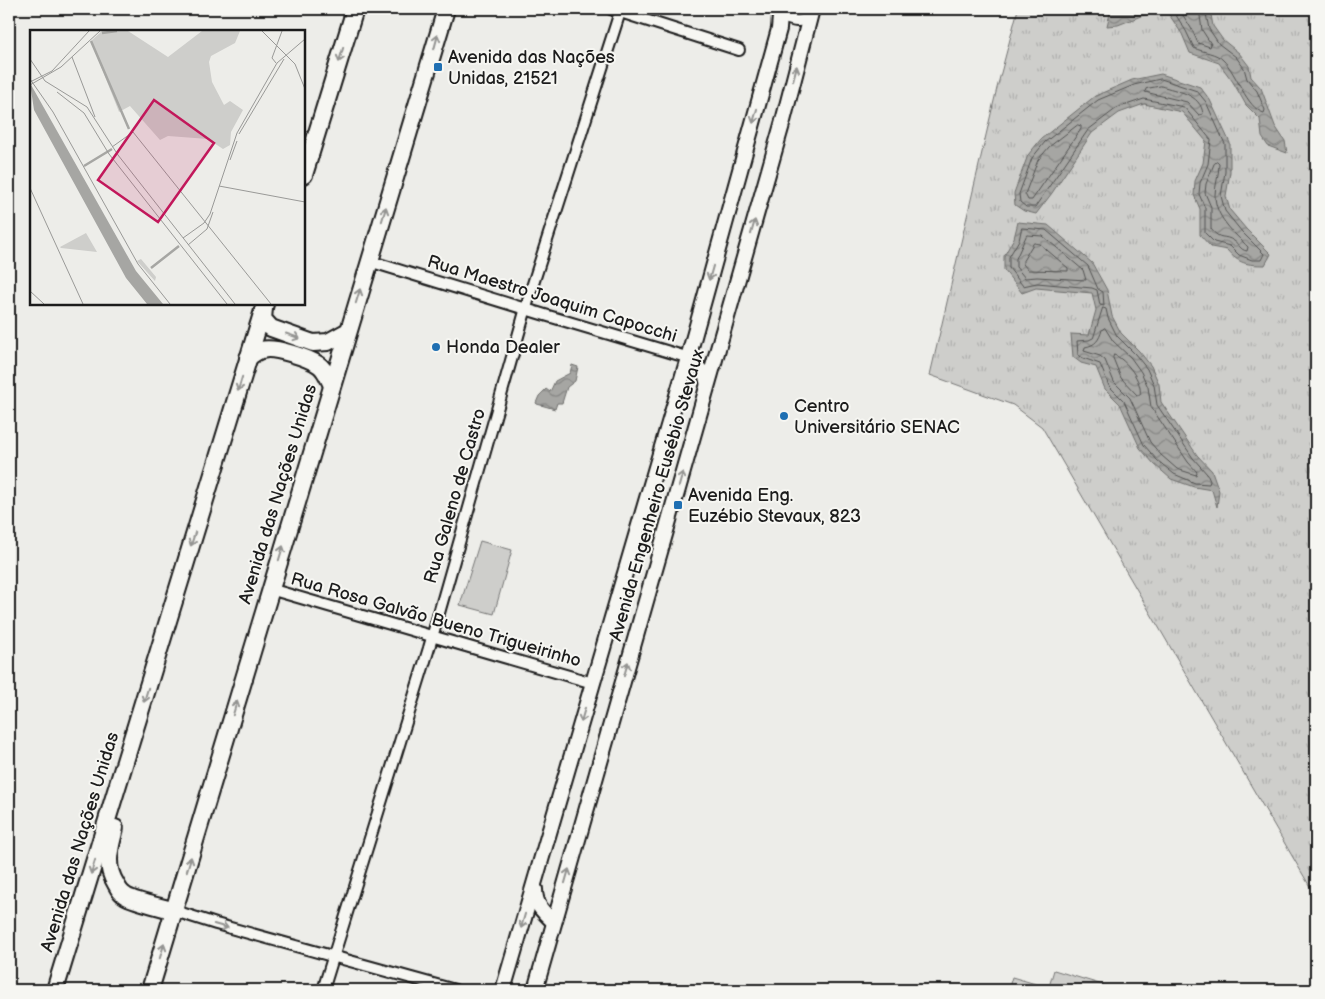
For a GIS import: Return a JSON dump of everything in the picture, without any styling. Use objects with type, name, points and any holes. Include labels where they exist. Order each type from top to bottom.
[{"type":"highway","points":[[305,172],[355,9]]},
{"type":"highway","name":"Avenida das Nações Unidas","points":[[150,990],[446,9]]},
{"type":"highway","points":[[264,305],[263,319],[271,328],[314,343],[328,342],[348,331]]},
{"type":"highway","name":"Avenida das Nações Unidas","points":[[55,990],[264,305]]},
{"type":"highway","points":[[248,358],[261,350],[268,349],[289,353],[320,365],[332,385]]},
{"type":"highway","points":[[127,756],[130,770],[110,852],[110,874],[118,888],[126,896],[175,911]]},
{"type":"main road","name":"Avenida Engenheiro Eusébio Stevaux","points":[[504,990],[688,358],[779,29],[780,11]]},
{"type":"main road","name":"Avenida Engenheiro Eusébio Stevaux","points":[[535,990],[811,13]]},
{"type":"main road","points":[[535,881],[535,900],[539,908],[554,922]]},
{"type":"street","points":[[615,10],[739,50]]},
{"type":"street","name":"Rua Galeno de Castro","points":[[323,990],[432,636],[525,309],[615,10]]},
{"type":"street","points":[[780,11],[797,22],[804,21],[811,13]]},
{"type":"street","name":"Rua Maestro Joaquim Capocchi","points":[[369,260],[693,359],[702,369],[706,390]]},
{"type":"street","name":"Rua Rosa Galvão Bueno Trigueirinho","points":[[270,589],[593,683]]},
{"type":"street","points":[[175,911],[455,990]]},
{"type":"green space","points":[[1018,9],[1316,9],[1316,897],[1042,427],[1013,405],[930,375],[997,88]]},
{"type":"green space","points":[[480,541],[512,550],[494,614],[460,605]]},
{"type":"green space","points":[[1054,970],[1119,990],[1048,990]]},
{"type":"green space","points":[[1012,977],[1039,985],[1038,990],[1008,990]]},
{"type":"water","points":[[1111,9],[1210,9],[1213,26],[1223,40],[1239,53],[1249,66],[1251,77],[1261,88],[1275,126],[1285,141],[1287,153],[1268,146],[1262,137],[1260,119],[1246,105],[1233,82],[1219,63],[1190,53],[1182,34],[1166,10],[1141,16],[1118,25],[1107,26]]},
{"type":"water","points":[[1161,74],[1200,87],[1210,100],[1230,143],[1230,172],[1226,196],[1230,210],[1271,254],[1265,265],[1248,264],[1240,261],[1227,250],[1211,247],[1200,235],[1200,209],[1194,195],[1195,181],[1203,163],[1206,141],[1182,112],[1144,104],[1119,113],[1092,133],[1036,214],[1024,211],[1015,205],[1014,193],[1028,155],[1041,139],[1095,96],[1132,80]]},
{"type":"water","points":[[1018,222],[1048,225],[1092,263],[1107,290],[1112,316],[1121,333],[1151,366],[1159,384],[1161,402],[1197,455],[1212,471],[1219,491],[1217,507],[1212,490],[1194,487],[1171,479],[1154,464],[1140,448],[1120,404],[1105,389],[1096,367],[1081,363],[1073,357],[1071,334],[1089,335],[1096,310],[1092,293],[1036,288],[1022,293],[1004,270],[1004,256],[1014,238]]},
{"type":"water","points":[[572,365],[578,367],[575,381],[567,387],[562,403],[557,403],[555,409],[537,404],[539,396],[546,389],[550,392],[555,381],[570,373]]},
{"type":"place","name":"Avenida das Nações Unidas, 21521","points":[[438,67]]},
{"type":"place","name":"Honda Dealer","points":[[436,347]]},
{"type":"place","name":"Centro Universitário SENAC","points":[[784,416]]},
{"type":"place","name":"Avenida Eng. Euzébio Stevaux, 823","points":[[678,505]]}]
